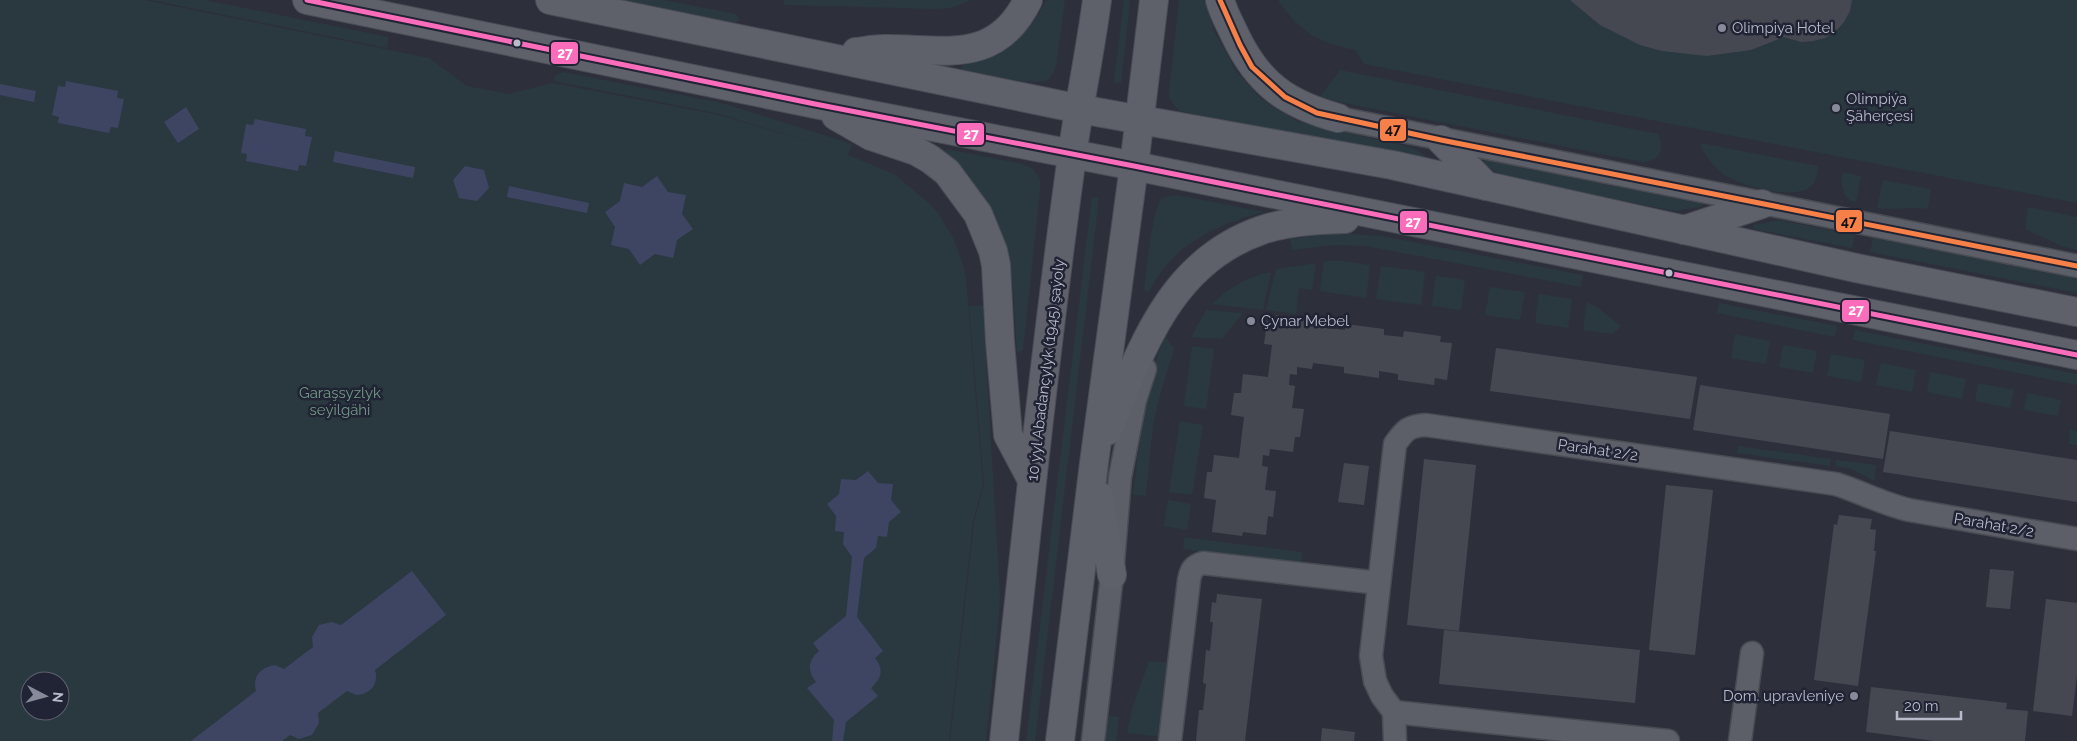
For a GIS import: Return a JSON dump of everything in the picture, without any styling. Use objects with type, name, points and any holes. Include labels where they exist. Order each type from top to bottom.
[{"type":"main road","points":[[307,0],[815,104],[2077,355]]},
{"type":"main road","points":[[550,0],[826,55],[1080,109],[1139,118],[1392,165],[1866,270],[2077,312]]},
{"type":"main road","points":[[826,55],[882,49],[956,52],[970,50],[997,38],[1019,16],[1028,0]]},
{"type":"main road","name":"10 ýyl Abadançylyk (1945) şaýoly","points":[[1004,741],[1032,480],[1072,155],[1097,0]]},
{"type":"main road","points":[[1060,741],[1154,0]]},
{"type":"main road","points":[[1220,0],[1252,67],[1268,84],[1284,97],[1317,112],[1338,118]]},
{"type":"main road","points":[[815,104],[871,136],[916,151],[930,159],[947,172],[978,214],[993,251],[996,265],[1008,435],[1032,480]]},
{"type":"main road","points":[[1441,140],[1486,186]]},
{"type":"main road","points":[[1684,230],[1762,204]]},
{"type":"main road","points":[[1112,575],[1094,463],[1133,367],[1162,313],[1199,266],[1219,251],[1262,230],[1313,220],[1384,217]]},
{"type":"street","points":[[1338,118],[2077,266]]},
{"type":"street","points":[[1092,741],[1112,575],[1120,477],[1135,400],[1162,313]]},
{"type":"street","name":"Parahat 2/2","points":[[1394,712],[1382,696],[1375,681],[1371,656],[1395,444],[1403,432],[1412,426],[1426,425],[1836,484],[1863,492],[1887,505],[2077,539]]},
{"type":"street","points":[[1170,741],[1189,580],[1191,570],[1196,565],[1203,563],[1379,584]]},
{"type":"street","points":[[1740,741],[1752,653]]},
{"type":"street","points":[[1395,741],[1394,712],[1668,741]]},
{"type":"green space","name":"Garaşsyzlyk seýilgähi","points":[[0,0],[145,0],[429,58],[467,86],[509,94],[553,83],[720,115],[815,144],[720,114],[554,81],[555,76],[563,72],[722,103],[852,144],[848,155],[894,174],[938,213],[954,240],[966,278],[983,485],[973,522],[949,741],[0,741]]},
{"type":"green space","points":[[151,0],[205,0],[389,37],[387,48]]},
{"type":"green space","points":[[616,0],[664,0],[736,14],[740,19],[735,23]]},
{"type":"green space","points":[[783,0],[971,0],[951,8],[935,9],[785,5]]},
{"type":"green space","points":[[1046,0],[1065,0],[1056,66],[1048,79],[1038,82],[1016,80],[961,69],[963,65],[990,55],[1013,43],[1031,25]]},
{"type":"green space","points":[[1124,0],[1130,0],[1121,83],[1114,82]]},
{"type":"green space","points":[[1179,0],[1205,0],[1214,31],[1236,71],[1260,98],[1273,107],[1297,121],[1413,148],[1441,166],[1179,111],[1170,99],[1169,94]]},
{"type":"green space","name":"Olimpiýa Şäherçesi","points":[[1278,0],[2077,0],[2077,203],[1364,64],[1356,50],[1321,40],[1302,28]]},
{"type":"green space","points":[[1340,70],[1658,134],[1661,149],[1653,160],[1642,162],[1319,98]]},
{"type":"green space","points":[[1700,143],[1818,166],[1816,178],[1814,183],[1805,190],[1794,192],[1782,192],[1755,187],[1731,179],[1723,174],[1709,160]]},
{"type":"green space","points":[[946,149],[1023,164],[1034,171],[1041,182],[1023,350],[1017,353],[1012,286],[1005,244],[987,204],[974,184],[945,153]]},
{"type":"green space","points":[[1484,160],[1703,204],[1701,207],[1675,211],[1503,177],[1484,164]]},
{"type":"green space","points":[[1843,172],[1861,176],[1856,202],[1851,201],[1843,191]]},
{"type":"green space","points":[[1883,180],[1931,189],[1928,209],[1877,208]]},
{"type":"green space","points":[[1177,195],[1264,212],[1230,223],[1197,239],[1182,249],[1169,262],[1149,292],[1144,291],[1150,242],[1158,205],[1162,199]]},
{"type":"green space","points":[[1092,197],[1099,198],[1035,741],[1026,741]]},
{"type":"green space","points":[[2028,207],[2077,217],[2077,250],[2062,246],[2025,229]]},
{"type":"green space","points":[[1778,220],[1855,235],[1852,248],[1753,229],[1754,225]]},
{"type":"green space","points":[[1335,233],[1382,236],[1583,275],[1581,287],[1366,246],[1334,245],[1292,250],[1290,239]]},
{"type":"green space","points":[[1873,238],[2077,279],[2077,293],[1870,252]]},
{"type":"green space","points":[[1336,260],[1370,265],[1366,298],[1320,291],[1324,262]]},
{"type":"green space","points":[[1316,263],[1312,290],[1299,288],[1296,314],[1266,310],[1276,269]]},
{"type":"green space","points":[[1381,266],[1425,272],[1421,305],[1376,299]]},
{"type":"green space","points":[[1271,272],[1263,310],[1212,304],[1239,284]]},
{"type":"green space","points":[[1436,276],[1465,280],[1461,310],[1432,306]]},
{"type":"green space","points":[[1490,287],[1525,292],[1520,320],[1485,315]]},
{"type":"green space","points":[[1539,294],[1572,299],[1568,328],[1535,323]]},
{"type":"green space","points":[[1587,302],[1621,326],[1613,334],[1583,330]]},
{"type":"green space","points":[[1719,303],[1837,326],[1835,337],[1717,313]]},
{"type":"green space","points":[[983,305],[1000,595],[999,615],[986,741],[950,741],[974,522],[984,485],[969,306]]},
{"type":"green space","points":[[1206,310],[1243,313],[1222,339],[1191,337]]},
{"type":"green space","points":[[1855,330],[2077,374],[2077,385],[1853,340]]},
{"type":"green space","points":[[1164,334],[1174,349],[1153,426],[1146,496],[1133,495],[1145,399]]},
{"type":"green space","points":[[1735,334],[1770,341],[1766,364],[1731,358]]},
{"type":"green space","points":[[1783,345],[1817,351],[1813,373],[1779,367]]},
{"type":"green space","points":[[1192,346],[1214,349],[1206,409],[1184,406]]},
{"type":"green space","points":[[1831,354],[1865,360],[1861,382],[1827,376]]},
{"type":"green space","points":[[1881,363],[1916,370],[1912,392],[1876,385]]},
{"type":"green space","points":[[1930,372],[1966,379],[1962,399],[1927,392]]},
{"type":"green space","points":[[1978,383],[2014,390],[2010,408],[1975,401]]},
{"type":"green space","points":[[2027,393],[2061,400],[2058,416],[2024,410]]},
{"type":"green space","points":[[1180,421],[1203,425],[1192,495],[1169,492]]},
{"type":"green space","points":[[2070,429],[2077,431],[2077,445],[2069,444]]},
{"type":"green space","points":[[1738,446],[1831,459],[1830,466],[1737,453]]},
{"type":"green space","points":[[1836,460],[1876,465],[1874,481],[1852,469],[1835,466]]},
{"type":"green space","points":[[1168,500],[1191,504],[1187,530],[1164,526]]},
{"type":"green space","points":[[1184,537],[1302,552],[1301,564],[1183,549]]},
{"type":"green space","points":[[1149,661],[1171,663],[1162,737],[1127,733],[1132,709]]},
{"type":"green space","points":[[1107,716],[1119,717],[1116,741],[1104,741]]},
{"type":"water","points":[[66,81],[118,91],[117,98],[124,99],[118,128],[111,127],[109,133],[58,123],[59,117],[52,115],[58,86],[65,87]]},
{"type":"water","points":[[0,84],[36,91],[34,102],[0,95]]},
{"type":"water","points":[[186,107],[199,129],[178,143],[164,122]]},
{"type":"water","points":[[255,119],[306,129],[305,136],[312,137],[306,166],[299,165],[298,171],[246,161],[247,154],[241,153],[246,124],[253,125]]},
{"type":"water","points":[[335,151],[415,167],[413,178],[333,162]]},
{"type":"water","points":[[465,166],[484,170],[489,188],[477,201],[459,198],[453,180]]},
{"type":"water","points":[[657,176],[668,192],[686,195],[682,214],[693,229],[677,240],[673,258],[655,254],[640,265],[629,249],[611,245],[615,227],[605,212],[620,201],[624,183],[642,187]]},
{"type":"water","points":[[509,186],[589,203],[587,213],[507,197]]},
{"type":"water","points":[[868,471],[878,483],[893,484],[891,500],[901,512],[889,522],[887,537],[878,536],[876,548],[864,558],[857,617],[883,651],[875,658],[880,666],[881,673],[878,681],[871,688],[878,696],[846,722],[843,741],[832,741],[834,720],[807,688],[816,682],[811,674],[810,666],[815,654],[819,651],[813,643],[846,616],[852,557],[843,544],[844,532],[835,531],[836,516],[827,504],[839,494],[841,479],[856,480]]},
{"type":"water","points":[[412,571],[446,615],[375,670],[375,684],[370,690],[356,695],[347,691],[318,713],[319,723],[312,735],[299,739],[290,735],[282,741],[191,741],[256,691],[255,681],[262,670],[275,665],[284,669],[313,647],[312,637],[319,625],[332,622],[341,625]]},
{"type":"building","name":"Olimpiya Hotel","points":[[1570,0],[1852,0],[1850,11],[1844,22],[1836,31],[1825,38],[1801,42],[1784,37],[1751,50],[1707,56],[1662,51],[1640,45],[1600,25]]},
{"type":"building","points":[[1276,315],[1318,320],[1318,327],[1345,330],[1346,324],[1384,329],[1384,335],[1403,337],[1404,331],[1441,336],[1440,342],[1452,343],[1447,380],[1435,378],[1434,385],[1398,380],[1398,374],[1379,371],[1379,378],[1344,373],[1344,367],[1313,363],[1312,369],[1297,367],[1297,375],[1290,374],[1289,385],[1295,386],[1292,408],[1304,409],[1300,437],[1295,437],[1293,452],[1270,449],[1269,456],[1263,455],[1262,466],[1268,467],[1265,490],[1276,491],[1273,517],[1268,516],[1266,535],[1243,532],[1242,536],[1212,532],[1216,500],[1204,498],[1207,472],[1212,472],[1214,455],[1239,458],[1244,417],[1231,415],[1234,393],[1241,393],[1243,374],[1268,377],[1272,345],[1264,344],[1267,321],[1275,322]]},
{"type":"building","points":[[1496,348],[1697,377],[1690,419],[1490,391]]},
{"type":"building","points":[[1700,385],[1890,414],[1883,459],[1693,430]]},
{"type":"building","points":[[1890,431],[2077,460],[2077,502],[1883,472]]},
{"type":"building","points":[[1424,459],[1476,465],[1459,631],[1407,625]]},
{"type":"building","points":[[1344,463],[1369,466],[1364,505],[1338,502]]},
{"type":"building","points":[[1666,485],[1713,490],[1695,655],[1649,650]]},
{"type":"building","points":[[1839,515],[1872,519],[1870,529],[1876,530],[1874,551],[1876,551],[1858,686],[1814,680],[1834,524],[1837,525]]},
{"type":"building","points":[[1990,569],[2014,571],[2010,609],[1986,607]]},
{"type":"building","points":[[1217,594],[1262,599],[1245,741],[1196,741],[1199,710],[1203,710],[1206,684],[1203,683],[1206,650],[1210,651],[1213,622],[1210,622],[1212,602],[1216,603]]},
{"type":"building","points":[[2046,599],[2077,603],[2077,675],[2072,716],[2033,711]]},
{"type":"building","points":[[1444,630],[1640,650],[1635,703],[1439,684]]},
{"type":"building","points":[[1871,687],[2007,703],[2006,709],[2028,711],[2025,741],[1935,741],[1866,732]]},
{"type":"building","points":[[1322,728],[1355,732],[1354,741],[1321,741]]},
{"type":"transit line","name":"27","points":[[307,0],[815,104],[2077,355]]},
{"type":"transit line","name":"47","points":[[1220,0],[1252,67],[1285,97],[1317,113],[1441,140],[2077,266]]},
{"type":"place","name":"Olimpiya Hotel","points":[[1722,28]]},
{"type":"place","name":"Olimpiýa Şäherçesi","points":[[1836,108]]},
{"type":"place","name":"Çynar Mebel","points":[[1251,321]]},
{"type":"place","name":"Dom. upravleniye","points":[[1854,696]]}]
